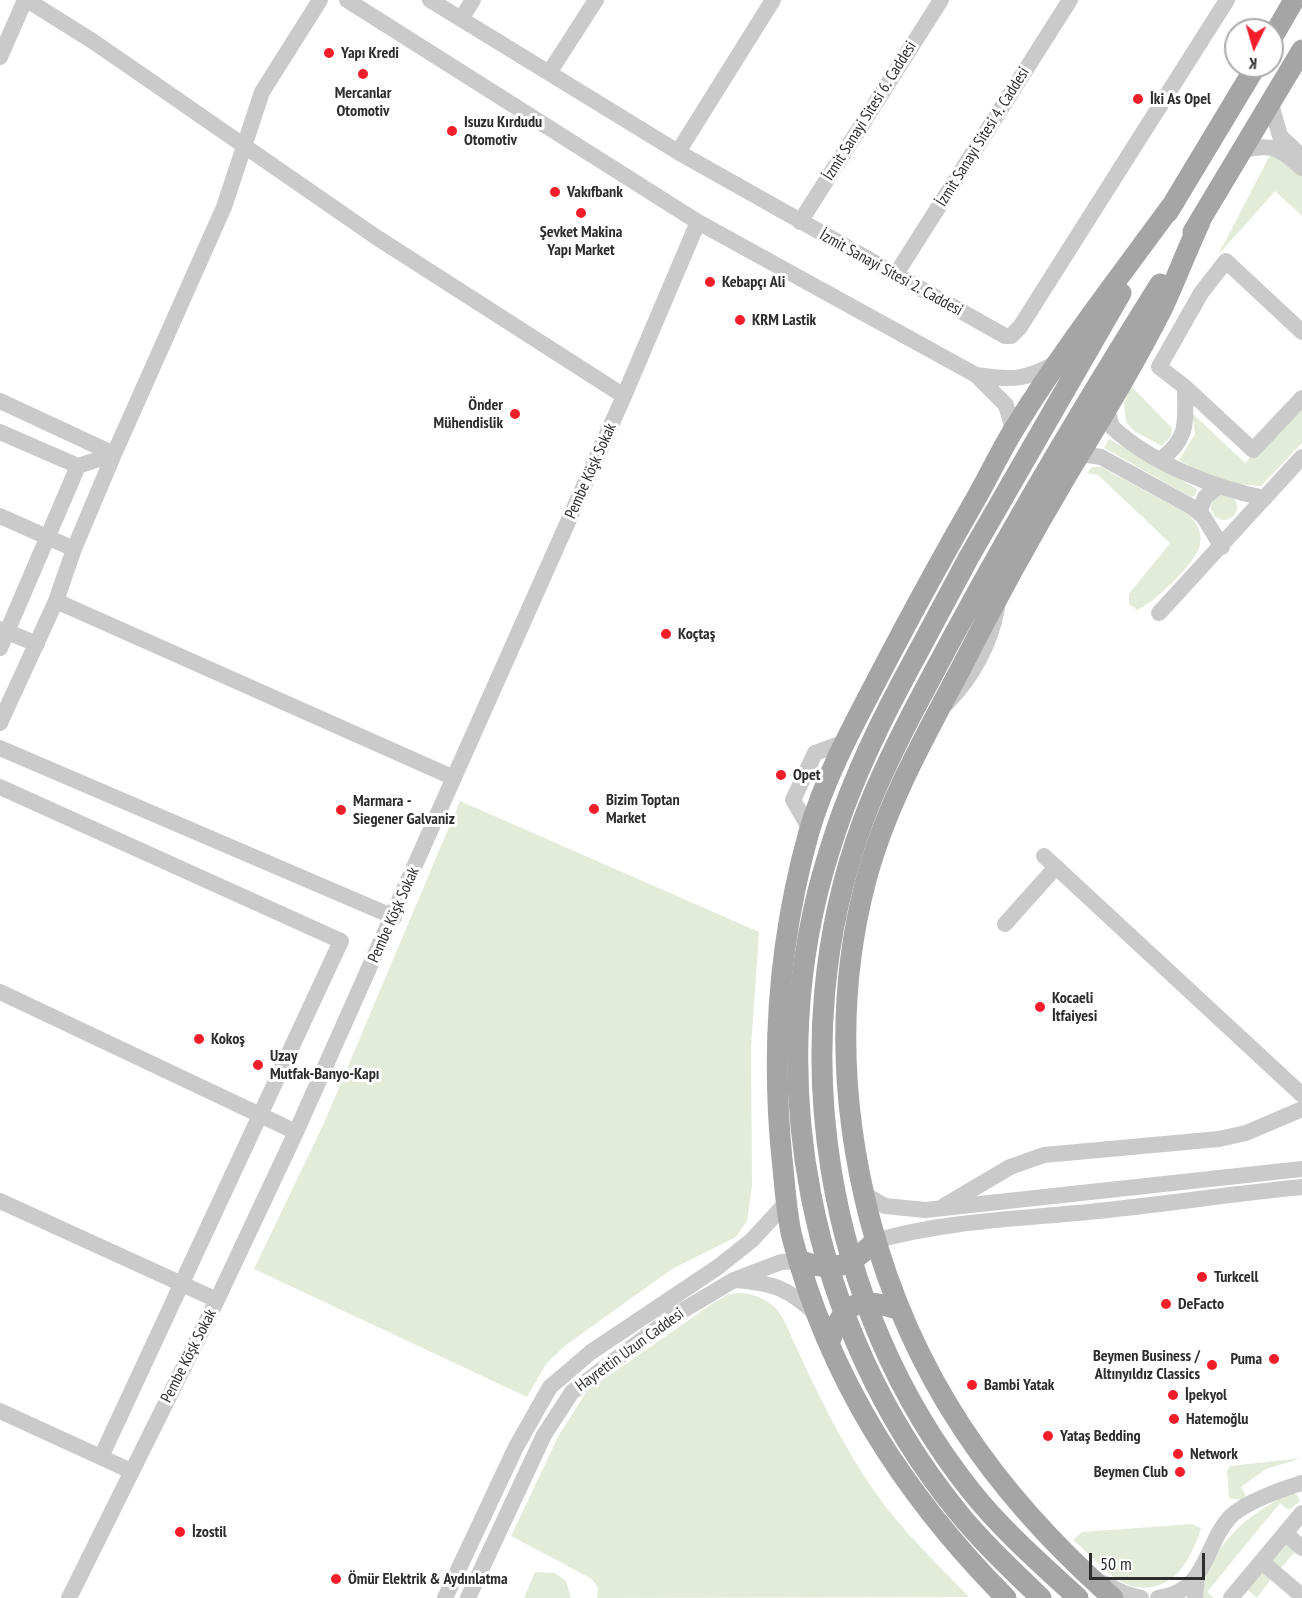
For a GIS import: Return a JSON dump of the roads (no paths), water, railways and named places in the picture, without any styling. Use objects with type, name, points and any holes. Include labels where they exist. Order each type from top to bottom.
[{"type":"main road","points":[[1284,18],[1294,0]]},
{"type":"main road","points":[[1078,1598],[1023,1548],[971,1491],[905,1389],[879,1337],[854,1271],[834,1184],[821,1064],[824,986],[839,902],[862,822],[894,747],[1000,548],[1097,384],[1200,222],[1302,50]]},
{"type":"main road","points":[[1041,1598],[957,1511],[914,1452],[877,1390],[831,1277],[816,1221],[803,1155],[797,1093],[797,1035],[805,963],[816,902],[829,851],[848,794],[877,730],[969,557],[1174,201],[1249,78]]},
{"type":"main road","points":[[1006,1598],[958,1550],[913,1492],[876,1438],[817,1314],[792,1236],[776,1101],[776,1026],[785,943],[810,829],[845,742],[919,600],[1013,430],[1056,363],[1174,201]]},
{"type":"main road","points":[[1113,1598],[1043,1533],[1000,1484],[960,1429],[929,1376],[900,1310],[875,1241],[862,1193],[849,1116],[844,1041],[849,964],[866,882],[893,804],[1000,592],[1107,409],[1163,306],[1200,222]]},
{"type":"main road","points":[[776,1101],[791,1124],[813,1132],[836,1129],[849,1116]]},
{"type":"main road","points":[[787,1202],[800,1187],[821,1182],[848,1185],[862,1193]]},
{"type":"main road","points":[[801,1261],[818,1267],[838,1266],[861,1256],[875,1241]]},
{"type":"main road","points":[[830,1341],[838,1319],[854,1306],[878,1303],[900,1310]]},
{"type":"street","points":[[0,57],[26,0],[245,146],[376,237],[624,396]]},
{"type":"street","points":[[1,717],[56,601],[74,549],[114,454],[224,207],[262,92],[320,0]]},
{"type":"street","points":[[347,0],[698,222],[976,375],[1006,405],[1013,430]]},
{"type":"street","name":"İzmit Sanayi Sitesi 2. Caddesi","points":[[430,0],[678,152],[1005,336],[1016,332],[1227,0]]},
{"type":"street","points":[[461,19],[473,0]]},
{"type":"street","points":[[549,73],[596,0]]},
{"type":"street","points":[[678,152],[773,0]]},
{"type":"street","name":"İzmit Sanayi Sitesi 6. Caddesi","points":[[800,222],[941,0]]},
{"type":"street","name":"İzmit Sanayi Sitesi 4. Caddesi","points":[[896,274],[1070,0]]},
{"type":"street","points":[[1271,104],[1280,136],[1302,157]]},
{"type":"street","points":[[1242,150],[1262,146],[1276,147],[1302,168]]},
{"type":"street","name":"Pembe Köşk Sokak","points":[[69,1598],[217,1300],[296,1132],[394,917],[452,777],[624,396],[698,222]]},
{"type":"street","points":[[1302,332],[1226,261],[1201,293],[1159,367],[1185,387],[1253,450],[1302,398]]},
{"type":"street","points":[[976,375],[1022,379],[1037,374],[1056,363]]},
{"type":"street","points":[[1161,459],[1181,440],[1185,428],[1185,387]]},
{"type":"street","points":[[0,401],[114,454]]},
{"type":"street","points":[[1107,409],[1112,427],[1200,481],[1265,498]]},
{"type":"street","points":[[0,432],[78,466],[114,454]]},
{"type":"street","points":[[1081,454],[1101,457],[1199,513],[1222,547]]},
{"type":"street","points":[[1159,613],[1206,560],[1222,547],[1302,457]]},
{"type":"street","points":[[0,648],[4,631],[78,466]]},
{"type":"street","points":[[1199,513],[1205,497],[1219,486]]},
{"type":"street","points":[[0,516],[74,549]]},
{"type":"street","points":[[56,601],[452,777]]},
{"type":"street","points":[[4,631],[37,644]]},
{"type":"street","points":[[0,748],[394,917]]},
{"type":"street","points":[[0,787],[341,940],[101,1457]]},
{"type":"street","points":[[1005,924],[1050,861],[1302,1095]]},
{"type":"street","points":[[0,992],[296,1132]]},
{"type":"street","points":[[939,1208],[1010,1167],[1044,1155],[1219,1139],[1263,1127],[1302,1110]]},
{"type":"street","points":[[862,1193],[885,1206],[900,1209],[939,1208],[1302,1170]]},
{"type":"street","points":[[875,1241],[916,1230],[1302,1187]]},
{"type":"street","points":[[0,1201],[217,1300]]},
{"type":"street","points":[[446,1598],[516,1447],[550,1387],[591,1352],[718,1267],[752,1240],[787,1202]]},
{"type":"street","name":"Hayrettin Uzun Caddesi","points":[[468,1598],[544,1435],[572,1392],[675,1315],[734,1280],[781,1262],[801,1261]]},
{"type":"street","points":[[734,1280],[782,1287],[817,1314]]},
{"type":"street","points":[[0,1411],[132,1471]]},
{"type":"street","points":[[1158,1598],[1182,1591],[1197,1576],[1232,1516],[1261,1499],[1302,1483]]},
{"type":"street","points":[[1239,1595],[1284,1533],[1302,1513]]},
{"type":"street","points":[[1284,1533],[1302,1548]]},
{"type":"street","points":[[1262,1562],[1302,1596]]},
{"type":"street","points":[[1085,1574],[1126,1594],[1141,1598]]},
{"type":"street","points":[[1195,1598],[1197,1576]]},
{"type":"place","name":"Yapı Kredi","points":[[329,53]]},
{"type":"place","name":"Mercanlar Otomotiv","points":[[363,74]]},
{"type":"place","name":"İki As Opel","points":[[1138,99]]},
{"type":"place","name":"Isuzu Kırdudu Otomotiv","points":[[452,131]]},
{"type":"place","name":"Vakıfbank","points":[[555,192]]},
{"type":"place","name":"Şevket Makina Yapı Market","points":[[581,213]]},
{"type":"place","name":"Kebapçı Ali","points":[[710,282]]},
{"type":"place","name":"KRM Lastik","points":[[740,320]]},
{"type":"place","name":"Önder Mühendislik","points":[[515,414]]},
{"type":"place","name":"Koçtaş","points":[[666,634]]},
{"type":"place","name":"Opet","points":[[781,775]]},
{"type":"place","name":"Bizim Toptan Market","points":[[594,809]]},
{"type":"place","name":"Marmara - Siegener Galvaniz","points":[[341,810]]},
{"type":"place","name":"Kocaeli İtfaiyesi","points":[[1040,1007]]},
{"type":"place","name":"Kokoş","points":[[199,1039]]},
{"type":"place","name":"Uzay Mutfak-Banyo-Kapı","points":[[258,1065]]},
{"type":"place","name":"Turkcell","points":[[1202,1277]]},
{"type":"place","name":"DeFacto","points":[[1166,1304]]},
{"type":"place","name":"Puma","points":[[1274,1359]]},
{"type":"place","name":"Beymen Business / Altınyıldız Classics","points":[[1212,1365]]},
{"type":"place","name":"Bambi Yatak","points":[[972,1385]]},
{"type":"place","name":"İpekyol","points":[[1173,1395]]},
{"type":"place","name":"Hatemoğlu","points":[[1174,1419]]},
{"type":"place","name":"Yataş Bedding","points":[[1048,1436]]},
{"type":"place","name":"Network","points":[[1178,1454]]},
{"type":"place","name":"Beymen Club","points":[[1180,1472]]},
{"type":"place","name":"İzostil","points":[[180,1532]]},
{"type":"place","name":"Ömür Elektrik & Aydınlatma","points":[[336,1579]]}]
